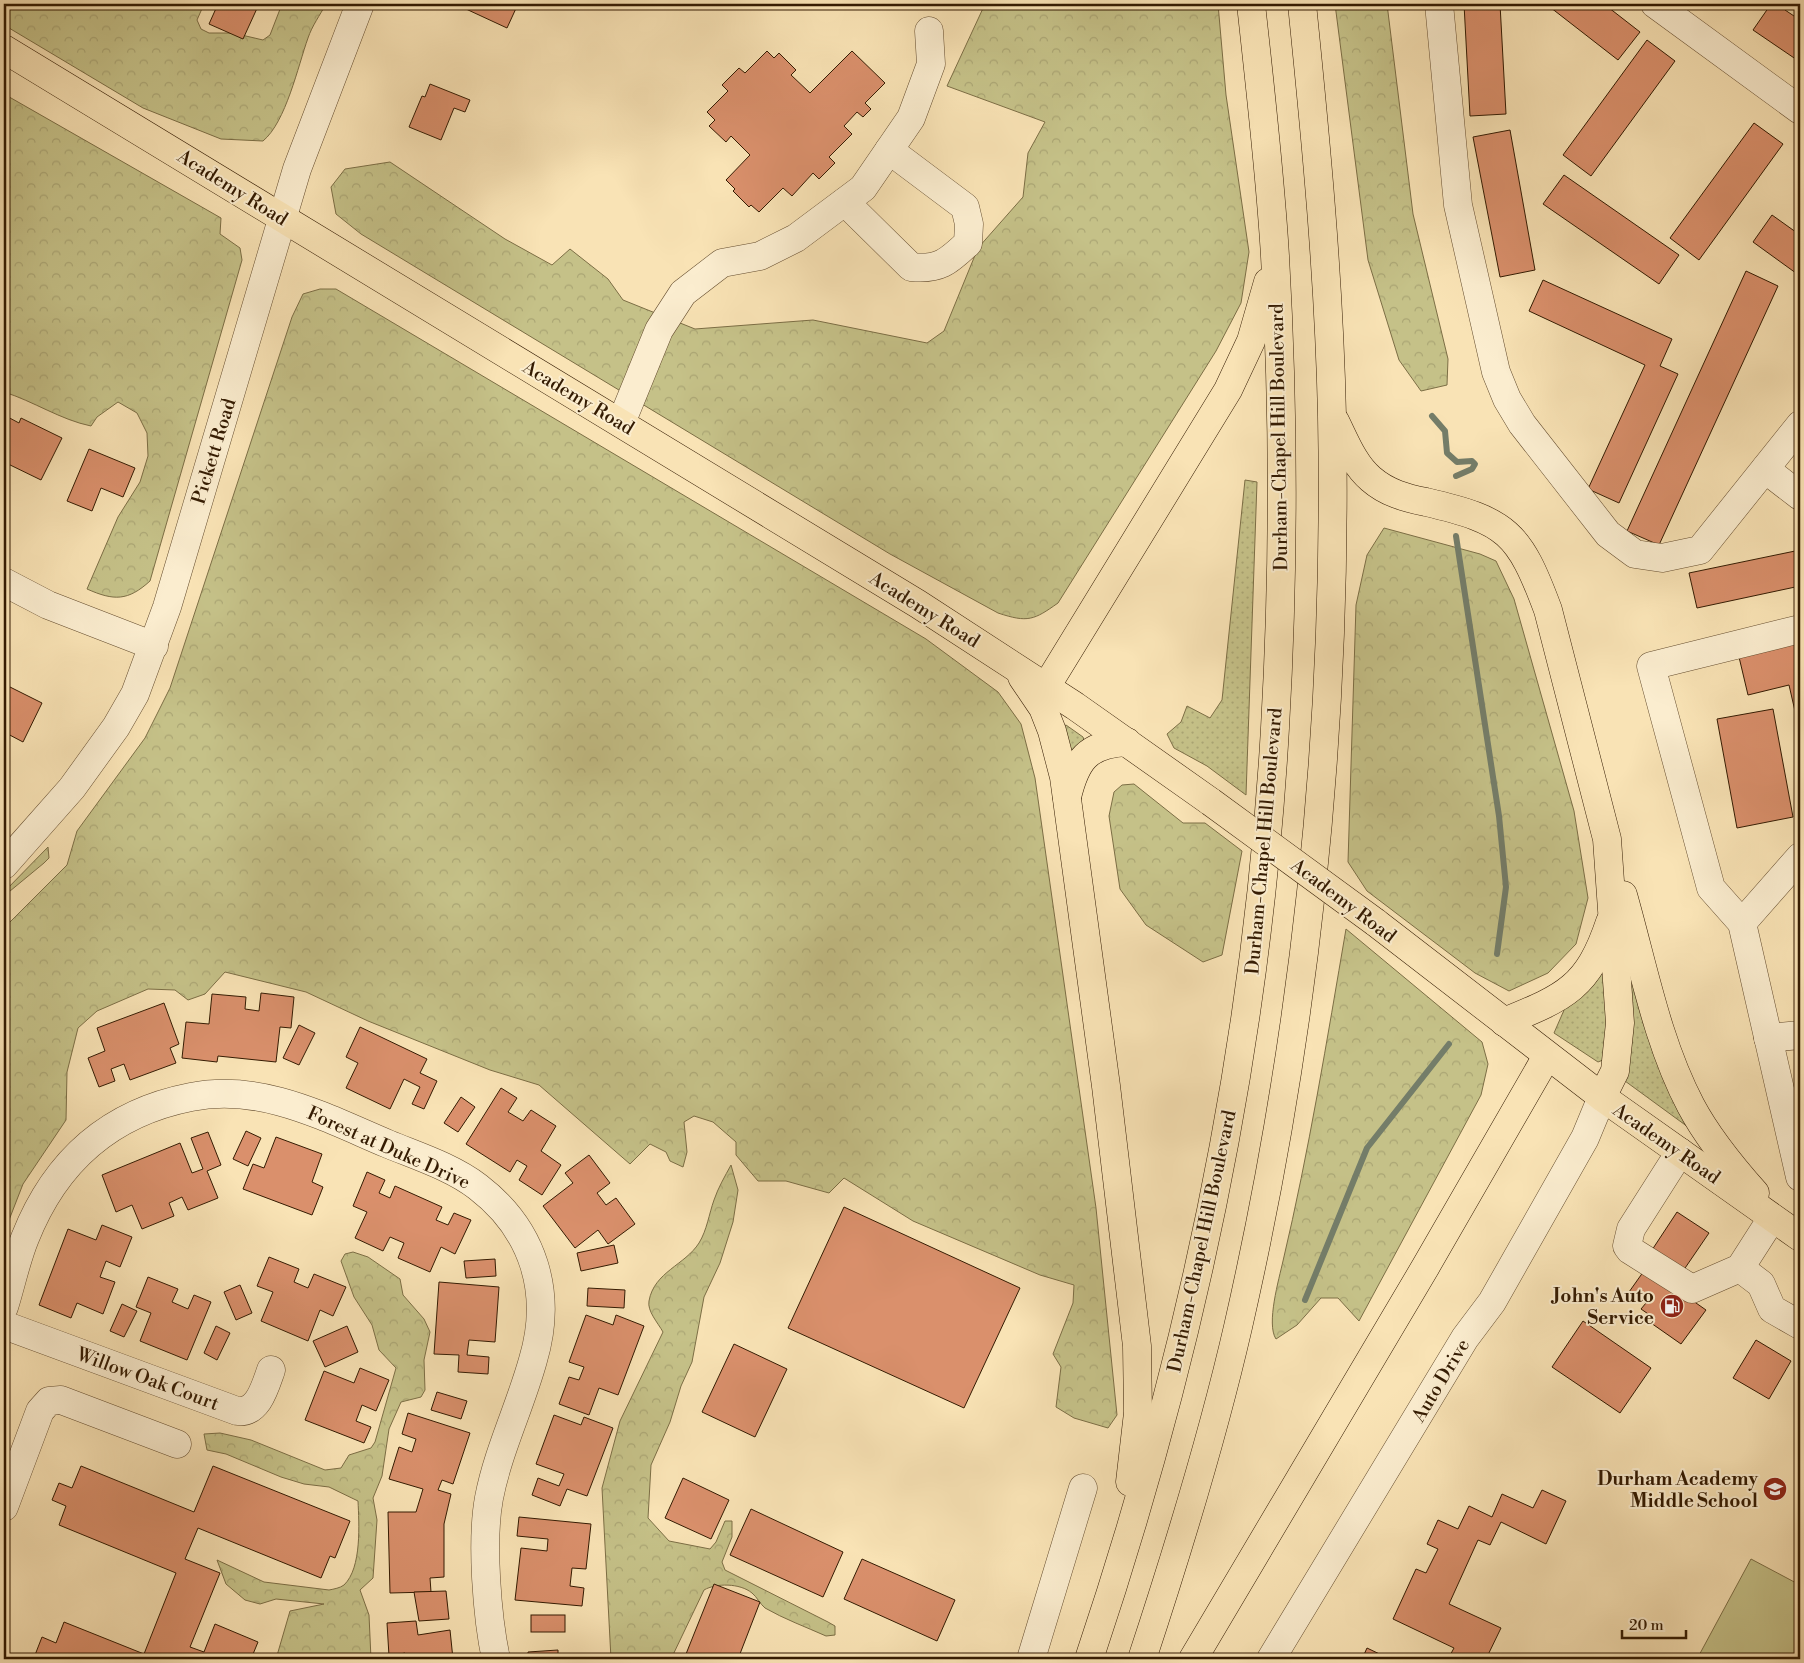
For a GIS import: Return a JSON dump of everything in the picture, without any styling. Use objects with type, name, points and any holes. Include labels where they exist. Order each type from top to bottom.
[{"type":"main road","name":"Durham-Chapel Hill Boulevard","points":[[1088,1659],[1113,1587],[1150,1462],[1183,1339],[1217,1185],[1248,996],[1263,863],[1276,719],[1281,550],[1280,379],[1275,253],[1251,4]]},
{"type":"main road","points":[[1142,1659],[1179,1546],[1237,1329],[1262,1210],[1297,1006],[1315,854],[1326,714],[1332,576],[1332,416],[1327,281],[1302,4]]},
{"type":"main road","name":"Academy Road","points":[[4,49],[918,604],[1046,687],[1211,802],[1375,922],[1602,1097],[1786,1228]]},
{"type":"main road","points":[[1046,687],[1228,390],[1251,342],[1264,300],[1275,253]]},
{"type":"main road","points":[[1332,416],[1360,467],[1381,487],[1400,496],[1467,512],[1503,529],[1511,536],[1536,577],[1548,610],[1607,839],[1659,1024],[1684,1090],[1715,1143],[1737,1172],[1786,1228]]},
{"type":"main road","points":[[1016,668],[1043,708],[1052,731],[1067,798],[1106,1086],[1137,1346],[1138,1422],[1113,1587]]},
{"type":"main road","points":[[1067,798],[1076,767],[1087,755],[1107,743],[1127,742]]},
{"type":"main road","points":[[1602,1097],[1615,1071],[1620,1023],[1607,839]]},
{"type":"main road","points":[[1504,1022],[1560,997],[1587,975],[1594,962],[1612,914]]},
{"type":"main road","points":[[1193,1659],[1426,1266],[1547,1056]]},
{"type":"street","name":"Pickett Road","points":[[4,865],[72,788],[116,727],[135,694],[154,646],[297,169],[360,4]]},
{"type":"street","points":[[1439,4],[1458,205],[1482,318],[1496,372],[1507,400],[1522,424],[1608,534],[1635,554],[1662,558],[1700,550],[1800,425]]},
{"type":"street","points":[[1655,4],[1800,110]]},
{"type":"street","points":[[621,423],[659,330],[683,293],[722,263],[760,256],[796,238],[863,188],[911,118],[932,64],[929,30]]},
{"type":"street","points":[[845,202],[911,267],[926,269],[947,263],[968,243],[969,224],[965,207],[889,150]]},
{"type":"street","points":[[1765,470],[1800,496]]},
{"type":"street","points":[[4,582],[48,605],[154,646]]},
{"type":"street","points":[[1800,629],[1652,666],[1711,888],[1742,923],[1800,1177]]},
{"type":"street","points":[[1742,923],[1800,857]]},
{"type":"street","points":[[1768,1038],[1800,1035]]},
{"type":"street","name":"Forest at Duke Drive","points":[[4,1308],[24,1239],[42,1200],[64,1169],[92,1141],[124,1120],[175,1100],[235,1093],[292,1104],[439,1165],[476,1186],[508,1214],[523,1237],[531,1256],[541,1292],[540,1327],[533,1360],[502,1449],[487,1515],[486,1576],[496,1659]]},
{"type":"street","name":"Auto Drive","points":[[1271,1659],[1465,1338],[1492,1302],[1588,1132],[1602,1097]]},
{"type":"street","points":[[1680,1152],[1631,1229],[1627,1246],[1630,1250],[1692,1290],[1740,1268],[1786,1228]]},
{"type":"street","points":[[1740,1268],[1761,1284],[1772,1309],[1800,1325]]},
{"type":"street","name":"Willow Oak Court","points":[[4,1325],[237,1411],[245,1412],[253,1407],[272,1370]]},
{"type":"street","points":[[7,1490],[40,1411],[49,1401],[61,1400],[177,1444]]},
{"type":"street","points":[[1031,1659],[1083,1488]]},
{"type":"green space","points":[[4,4],[204,4],[197,20],[201,29],[209,33],[233,33],[263,40],[270,35],[282,4],[326,4],[310,34],[285,107],[271,132],[263,141],[221,139],[143,108],[4,25]]},
{"type":"green space","points":[[985,4],[1218,4],[1226,95],[1249,252],[1241,303],[1216,351],[1058,603],[1043,613],[1030,618],[1017,618],[998,613],[890,554],[361,234],[336,214],[331,187],[345,169],[390,162],[505,239],[552,265],[570,249],[608,279],[623,300],[695,329],[813,320],[927,343],[944,331],[978,248],[1023,197],[1028,153],[1045,122],[947,86]]},
{"type":"green space","points":[[1335,4],[1387,4],[1413,214],[1448,359],[1447,385],[1421,391],[1399,360],[1368,260]]},
{"type":"green space","points":[[4,94],[221,218],[220,234],[240,248],[242,260],[150,581],[135,592],[120,597],[105,596],[87,589],[118,517],[140,482],[148,456],[147,433],[137,413],[118,402],[97,417],[91,426],[4,392]]},
{"type":"green space","points":[[320,289],[336,289],[926,639],[998,692],[1021,724],[1035,778],[1096,1208],[1117,1415],[1108,1428],[1074,1418],[1056,1407],[1061,1367],[1053,1354],[1073,1303],[1074,1285],[1040,1275],[913,1221],[844,1178],[829,1193],[786,1181],[758,1181],[736,1155],[736,1142],[713,1122],[694,1116],[684,1122],[687,1152],[683,1167],[670,1161],[666,1152],[650,1144],[630,1164],[539,1085],[490,1070],[368,1021],[306,992],[225,972],[205,994],[188,1000],[175,990],[148,989],[97,1011],[78,1028],[67,1072],[66,1120],[23,1184],[4,1233],[4,928],[67,865],[77,831],[145,738],[170,688],[292,317],[303,294]]},
{"type":"green space","points":[[1245,480],[1257,482],[1246,795],[1207,766],[1174,748],[1167,734],[1181,722],[1187,706],[1210,718],[1222,700]]},
{"type":"green space","points":[[1384,528],[1480,554],[1496,561],[1514,599],[1574,811],[1588,898],[1576,944],[1548,973],[1509,991],[1475,973],[1367,891],[1348,862],[1356,605],[1367,555]]},
{"type":"green space","points":[[1066,725],[1083,737],[1085,743],[1074,756],[1061,727]]},
{"type":"green space","points":[[1134,784],[1183,823],[1205,823],[1242,851],[1222,955],[1203,962],[1146,925],[1120,889],[1109,816],[1114,792],[1122,785]]},
{"type":"green space","points":[[48,847],[49,858],[4,896],[4,892]]},
{"type":"green space","points":[[1346,929],[1482,1042],[1488,1064],[1481,1095],[1359,1321],[1338,1298],[1321,1298],[1297,1325],[1276,1339],[1272,1323],[1274,1301],[1309,1137]]},
{"type":"green space","points":[[1627,936],[1688,1127],[1625,1081]]},
{"type":"green space","points":[[1602,959],[1610,1017],[1603,1060],[1598,1062],[1554,1033],[1568,1001]]},
{"type":"green space","points":[[731,1165],[738,1190],[733,1222],[720,1263],[704,1297],[692,1362],[681,1386],[670,1422],[651,1465],[648,1518],[669,1541],[710,1549],[716,1542],[725,1521],[732,1521],[732,1537],[722,1562],[725,1570],[835,1626],[835,1635],[826,1636],[772,1612],[765,1608],[754,1595],[741,1587],[721,1585],[704,1590],[671,1659],[611,1659],[602,1488],[620,1421],[663,1332],[650,1309],[649,1301],[652,1291],[663,1276],[693,1251],[699,1243],[712,1205]]},
{"type":"green space","points":[[353,1252],[368,1257],[400,1279],[403,1295],[424,1319],[430,1332],[424,1360],[425,1390],[421,1397],[401,1402],[389,1429],[382,1476],[373,1498],[377,1520],[373,1578],[360,1590],[369,1615],[371,1659],[276,1659],[290,1611],[324,1604],[276,1599],[260,1604],[245,1600],[226,1584],[217,1560],[264,1582],[329,1590],[341,1587],[350,1577],[357,1557],[359,1533],[358,1501],[329,1487],[304,1484],[281,1477],[226,1454],[207,1450],[204,1434],[220,1433],[251,1440],[325,1470],[341,1468],[349,1455],[371,1448],[375,1442],[396,1368],[379,1350],[372,1325],[354,1297],[341,1261],[345,1254]]},
{"type":"green space","points":[[1751,1559],[1800,1585],[1800,1659],[1697,1659]]},
{"type":"building","points":[[218,4],[259,4],[243,39],[209,24]]},
{"type":"building","points":[[469,4],[518,4],[507,28],[466,9]]},
{"type":"building","points":[[1464,4],[1500,4],[1506,114],[1470,116]]},
{"type":"building","points":[[1546,4],[1604,4],[1640,32],[1618,60]]},
{"type":"building","points":[[1771,4],[1789,4],[1785,10],[1800,20],[1800,62],[1753,30]]},
{"type":"building","points":[[1647,40],[1675,61],[1591,176],[1563,155]]},
{"type":"building","points":[[767,51],[774,58],[779,53],[796,70],[791,75],[810,93],[852,51],[885,83],[865,103],[871,109],[863,117],[857,112],[844,126],[852,134],[829,157],[835,163],[819,179],[813,173],[792,196],[783,188],[759,212],[751,205],[749,207],[733,191],[735,189],[726,180],[750,155],[731,136],[726,142],[709,126],[715,120],[707,112],[728,91],[722,85],[739,68],[745,73]]},
{"type":"building","points":[[430,84],[470,100],[465,112],[454,108],[441,140],[409,127],[422,96],[425,97]]},
{"type":"building","points":[[1754,123],[1783,144],[1699,260],[1670,238]]},
{"type":"building","points":[[1510,130],[1535,270],[1500,277],[1473,137]]},
{"type":"building","points":[[1564,175],[1679,255],[1659,284],[1543,204]]},
{"type":"building","points":[[1772,215],[1800,235],[1800,276],[1753,242]]},
{"type":"building","points":[[1746,271],[1778,286],[1659,545],[1627,531]]},
{"type":"building","points":[[1543,280],[1672,339],[1660,366],[1678,374],[1619,503],[1588,489],[1645,365],[1529,311]]},
{"type":"building","points":[[4,415],[19,423],[21,418],[62,438],[41,480],[4,462]]},
{"type":"building","points":[[89,449],[135,468],[123,497],[101,488],[92,511],[67,501]]},
{"type":"building","points":[[1800,550],[1800,586],[1697,608],[1689,573]]},
{"type":"building","points":[[1800,642],[1800,733],[1789,685],[1748,695],[1739,657]]},
{"type":"building","points":[[4,684],[42,703],[23,742],[4,732]]},
{"type":"building","points":[[1773,709],[1793,817],[1737,828],[1717,719]]},
{"type":"building","points":[[261,993],[294,997],[291,1028],[280,1027],[276,1062],[218,1056],[217,1062],[182,1058],[186,1022],[209,1024],[212,994],[246,997],[245,1009],[259,1011]]},
{"type":"building","points":[[164,1003],[179,1044],[170,1048],[176,1063],[130,1080],[124,1064],[111,1069],[115,1081],[99,1087],[88,1058],[105,1051],[97,1028]]},
{"type":"building","points":[[299,1025],[315,1033],[299,1065],[283,1058]]},
{"type":"building","points":[[360,1027],[427,1059],[420,1073],[437,1081],[424,1109],[412,1104],[420,1087],[404,1079],[390,1109],[346,1088],[358,1063],[346,1057]]},
{"type":"building","points":[[501,1088],[517,1098],[508,1112],[523,1121],[531,1110],[556,1126],[541,1151],[561,1165],[542,1195],[519,1180],[527,1166],[517,1160],[510,1172],[466,1144]]},
{"type":"building","points":[[461,1097],[475,1107],[458,1132],[444,1123]]},
{"type":"building","points":[[246,1131],[261,1138],[248,1166],[233,1159]]},
{"type":"building","points":[[208,1132],[221,1165],[207,1171],[218,1198],[188,1210],[182,1197],[169,1203],[174,1216],[142,1229],[132,1205],[116,1212],[102,1175],[180,1143],[192,1173],[203,1169],[191,1138]]},
{"type":"building","points":[[276,1137],[322,1154],[312,1182],[323,1187],[312,1215],[243,1189],[253,1164],[264,1168]]},
{"type":"building","points":[[589,1155],[610,1183],[597,1193],[606,1205],[616,1198],[635,1224],[608,1244],[598,1230],[575,1248],[543,1206],[573,1183],[565,1173]]},
{"type":"building","points":[[367,1172],[385,1180],[379,1193],[390,1198],[395,1186],[442,1207],[436,1220],[448,1225],[454,1213],[471,1220],[455,1254],[441,1247],[430,1272],[398,1258],[404,1243],[390,1237],[383,1251],[355,1238],[367,1212],[353,1206]]},
{"type":"building","points":[[844,1207],[1020,1288],[964,1408],[788,1328]]},
{"type":"building","points":[[1677,1212],[1709,1233],[1681,1274],[1650,1253]]},
{"type":"building","points":[[102,1225],[132,1237],[120,1267],[106,1261],[100,1277],[115,1282],[103,1314],[77,1303],[71,1318],[39,1305],[68,1229],[96,1240]]},
{"type":"building","points":[[614,1245],[618,1263],[581,1271],[577,1253]]},
{"type":"building","points":[[269,1257],[299,1269],[294,1282],[308,1288],[314,1274],[346,1287],[333,1316],[320,1310],[308,1341],[261,1321],[273,1292],[257,1286]]},
{"type":"building","points":[[495,1259],[496,1276],[466,1278],[464,1261]]},
{"type":"building","name":"John's Auto Service","points":[[1646,1268],[1706,1310],[1681,1344],[1651,1323],[1654,1318],[1641,1309],[1646,1303],[1629,1292]]},
{"type":"building","points":[[148,1277],[178,1289],[172,1302],[188,1309],[194,1295],[211,1302],[187,1360],[140,1341],[151,1313],[136,1307]]},
{"type":"building","points":[[439,1282],[499,1287],[495,1342],[469,1340],[467,1355],[489,1357],[488,1374],[458,1372],[459,1355],[434,1354]]},
{"type":"building","points":[[240,1285],[252,1313],[236,1320],[224,1292]]},
{"type":"building","points":[[588,1288],[625,1290],[624,1308],[587,1306]]},
{"type":"building","points":[[122,1304],[137,1311],[124,1337],[110,1331]]},
{"type":"building","points":[[586,1315],[613,1325],[616,1315],[644,1326],[618,1395],[599,1388],[589,1415],[559,1404],[569,1377],[579,1380],[584,1367],[569,1362]]},
{"type":"building","points":[[1583,1321],[1651,1368],[1620,1413],[1552,1367]]},
{"type":"building","points":[[216,1326],[230,1333],[217,1360],[204,1353]]},
{"type":"building","points":[[347,1326],[358,1352],[325,1367],[313,1341]]},
{"type":"building","points":[[1756,1340],[1791,1361],[1769,1399],[1733,1378]]},
{"type":"building","points":[[734,1344],[787,1369],[755,1437],[702,1412]]},
{"type":"building","points":[[360,1368],[389,1380],[376,1411],[362,1405],[356,1421],[371,1427],[364,1443],[305,1420],[324,1371],[354,1383]]},
{"type":"building","points":[[437,1392],[467,1401],[461,1419],[431,1410]]},
{"type":"building","points":[[408,1413],[470,1433],[453,1484],[442,1480],[438,1490],[451,1494],[444,1524],[444,1577],[430,1578],[431,1592],[390,1593],[388,1512],[416,1512],[423,1489],[389,1479],[399,1447],[412,1452],[416,1439],[402,1434]]},
{"type":"building","points":[[554,1415],[581,1425],[584,1417],[613,1428],[587,1496],[567,1489],[560,1506],[532,1495],[538,1478],[559,1486],[564,1474],[536,1464]]},
{"type":"building","points":[[81,1466],[194,1512],[213,1466],[350,1521],[335,1558],[330,1556],[321,1578],[198,1528],[185,1559],[220,1573],[190,1647],[204,1652],[215,1624],[258,1642],[251,1659],[46,1659],[35,1655],[42,1637],[56,1643],[64,1622],[144,1654],[176,1573],[59,1525],[66,1506],[52,1500],[59,1483],[72,1488]]},
{"type":"building","points":[[683,1478],[729,1500],[711,1539],[665,1518]]},
{"type":"building","points":[[1542,1490],[1566,1501],[1546,1544],[1501,1522],[1490,1545],[1478,1540],[1449,1604],[1501,1628],[1486,1659],[1448,1659],[1454,1648],[1393,1619],[1416,1569],[1426,1573],[1438,1549],[1427,1544],[1438,1520],[1458,1529],[1469,1506],[1492,1517],[1502,1494],[1533,1508]]},
{"type":"building","points":[[751,1509],[843,1552],[823,1597],[730,1555]]},
{"type":"building","points":[[519,1517],[591,1524],[586,1569],[572,1568],[570,1586],[584,1588],[582,1606],[515,1600],[521,1548],[547,1551],[548,1539],[517,1536]]},
{"type":"building","points":[[862,1559],[955,1600],[937,1641],[844,1599]]},
{"type":"building","points":[[714,1584],[760,1602],[738,1659],[684,1659]]},
{"type":"building","points":[[446,1591],[449,1619],[419,1621],[414,1592]]},
{"type":"building","points":[[531,1615],[565,1615],[565,1632],[531,1632]]},
{"type":"building","points":[[416,1621],[418,1635],[450,1630],[453,1659],[405,1659],[405,1653],[389,1656],[387,1623]]},
{"type":"building","points":[[1367,1648],[1390,1659],[1362,1659]]},
{"type":"building","points":[[558,1650],[558,1659],[528,1659],[528,1652]]},
{"type":"waterway","points":[[1432,416],[1445,431],[1447,453],[1457,462],[1472,461],[1475,464],[1472,469],[1456,476]]},
{"type":"waterway","points":[[1456,536],[1499,816],[1506,887],[1497,954]]},
{"type":"waterway","points":[[1305,1300],[1367,1148],[1449,1044]]},
{"type":"place","name":"John's Auto Service","points":[[1672,1306]]},
{"type":"place","name":"Durham Academy Middle School","points":[[1775,1489]]}]
